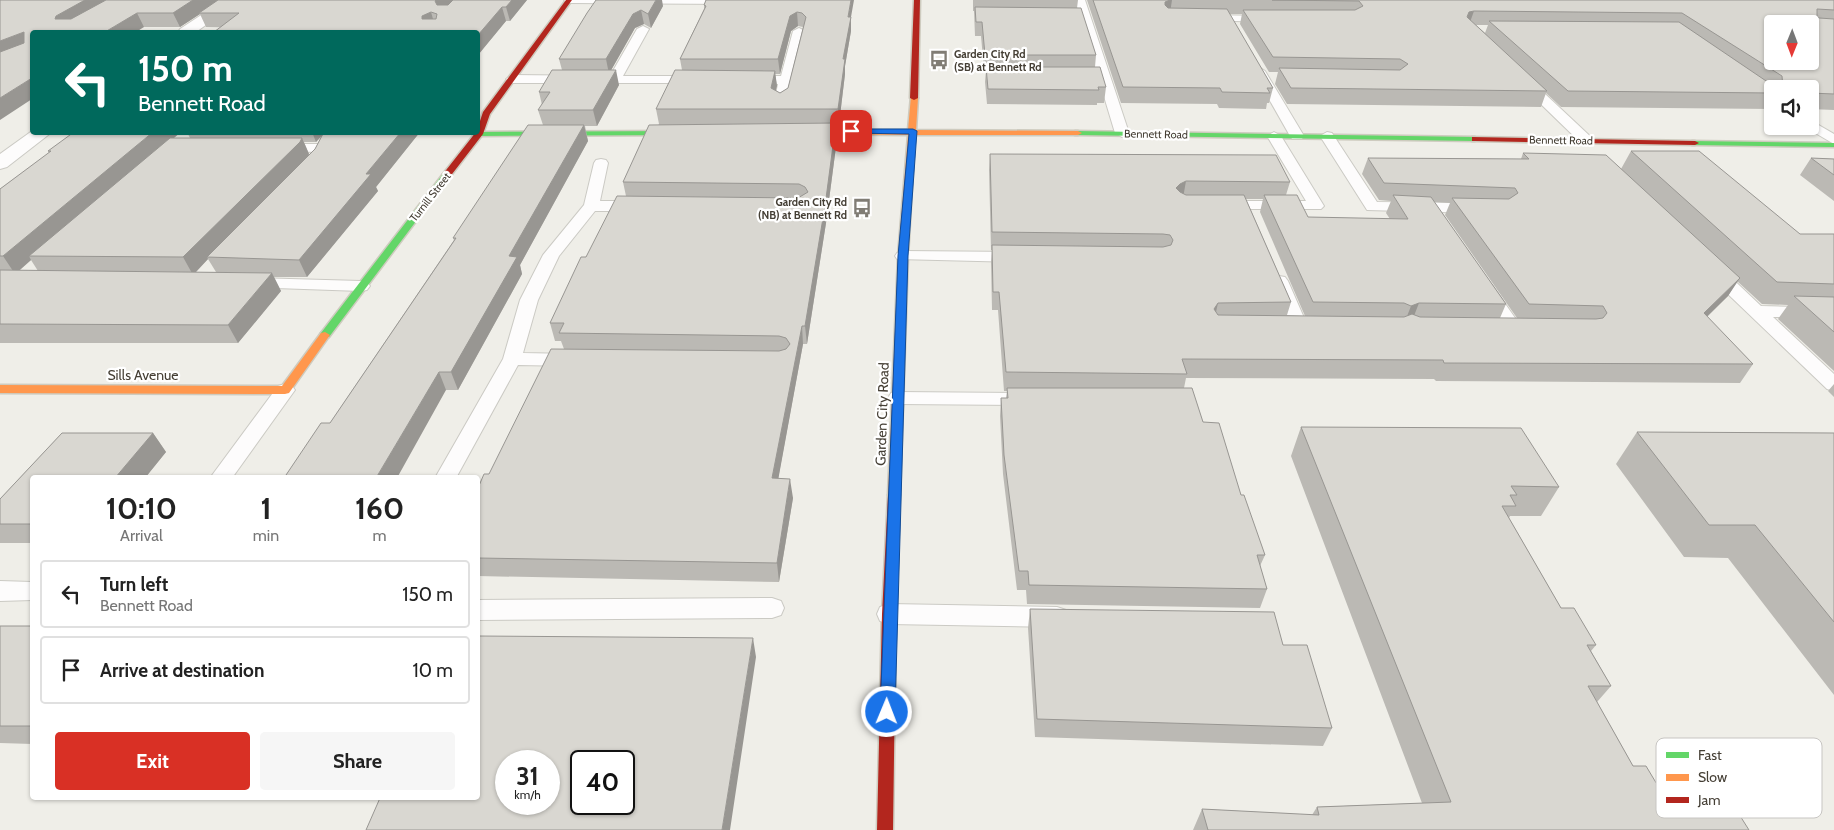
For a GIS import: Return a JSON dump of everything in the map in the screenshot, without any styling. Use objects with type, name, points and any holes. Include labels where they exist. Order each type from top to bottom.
[{"type":"street","points":[[189,30],[234,0]]},
{"type":"street","name":"Turnill Street","points":[[480,131],[486,114],[569,0]]},
{"type":"street","name":"Garden City Road","points":[[884,830],[889,614],[903,256],[913,131],[917,0]]},
{"type":"street","points":[[480,134],[694,132]]},
{"type":"street","name":"Bennett Road","points":[[782,132],[1122,133],[1834,145]]},
{"type":"street","points":[[0,163],[39,135]]},
{"type":"street","name":"Turnill Street","points":[[285,390],[361,286],[478,135]]},
{"type":"street","name":"Sills Avenue","points":[[0,389],[285,390]]},
{"type":"lane","points":[[569,0],[743,1]]},
{"type":"lane","points":[[1080,0],[1080,17],[1099,76],[1122,133]]},
{"type":"lane","points":[[1190,18],[1276,19]]},
{"type":"lane","points":[[1228,18],[1238,36]]},
{"type":"lane","points":[[614,80],[643,29]]},
{"type":"lane","points":[[781,103],[785,80],[799,31]]},
{"type":"lane","points":[[1253,61],[1297,136]]},
{"type":"lane","points":[[1518,75],[1582,140],[1597,160]]},
{"type":"lane","points":[[1263,78],[1282,78]]},
{"type":"lane","points":[[512,79],[709,80]]},
{"type":"lane","points":[[738,80],[785,80]]},
{"type":"lane","points":[[1819,130],[1834,140]]},
{"type":"lane","points":[[1210,206],[1316,206],[1274,136]]},
{"type":"lane","points":[[1327,136],[1372,207],[1492,209]]},
{"type":"lane","points":[[263,148],[322,149]]},
{"type":"lane","points":[[447,475],[512,359],[529,300],[551,255],[591,206],[601,163]]},
{"type":"lane","points":[[591,206],[650,206]]},
{"type":"lane","points":[[1246,206],[1254,223]]},
{"type":"lane","points":[[1430,208],[1441,224]]},
{"type":"lane","points":[[903,256],[1034,257]]},
{"type":"lane","points":[[1699,258],[1834,385]]},
{"type":"lane","points":[[1273,266],[1299,327]]},
{"type":"lane","points":[[1475,272],[1523,329],[1496,329]]},
{"type":"lane","points":[[237,283],[361,286]]},
{"type":"lane","points":[[1755,311],[1834,313]]},
{"type":"lane","points":[[1279,327],[1319,327]]},
{"type":"lane","points":[[512,359],[592,360]]},
{"type":"lane","points":[[222,475],[285,390]]},
{"type":"lane","points":[[898,398],[1043,399]]},
{"type":"lane","points":[[0,590],[30,591]]},
{"type":"lane","points":[[480,610],[772,608]]},
{"type":"lane","points":[[889,614],[1079,617]]},
{"type":"building","points":[[0,0],[85,0],[56,16],[55,19],[71,19],[106,0],[193,0],[173,13],[137,13],[108,30],[30,30],[30,79],[0,98],[0,52],[24,43],[24,32],[0,41]]},
{"type":"building","points":[[218,0],[436,0],[437,5],[448,5],[453,0],[512,0],[506,7],[502,7],[480,33],[480,30],[217,30],[239,13],[199,13]],"holes":[[[431,12],[437,14],[436,19],[422,19],[422,16]]]},
{"type":"building","points":[[596,0],[656,0],[648,14],[641,10],[633,14],[606,59],[559,59],[587,13]]},
{"type":"building","points":[[706,0],[851,0],[848,17],[851,17],[843,59],[845,59],[838,109],[656,109],[675,70],[775,71],[771,88],[780,93],[788,88],[806,17],[802,13],[797,12],[790,16],[778,59],[680,59],[706,6],[704,5]]},
{"type":"building","points":[[1093,0],[1170,0],[1165,2],[1168,8],[1227,9],[1273,88],[1267,88],[1270,93],[1222,92],[1220,88],[1123,87]]},
{"type":"building","points":[[1272,0],[1834,0],[1834,10],[1817,9],[1817,15],[1764,15],[1764,65],[1682,13],[1469,12],[1467,17],[1547,91],[1291,88],[1279,68],[1400,70],[1408,64],[1400,59],[1273,57],[1243,10],[1355,10],[1363,6],[1359,1]]},
{"type":"building","points":[[975,7],[1081,8],[1096,55],[985,55],[982,22],[976,22]]},
{"type":"building","points":[[1819,18],[1834,19],[1834,94],[1819,93],[1819,80],[1782,80],[1782,76],[1772,70],[1819,70]]},
{"type":"building","points":[[1489,21],[1679,22],[1765,80],[1764,93],[1568,91]]},
{"type":"building","points":[[986,67],[1100,67],[1106,87],[1098,87],[1099,90],[988,89]]},
{"type":"building","points":[[552,70],[616,70],[593,110],[538,110],[550,92],[539,92]]},
{"type":"building","points":[[836,123],[825,206],[805,326],[802,326],[772,478],[790,479],[777,563],[480,558],[480,483],[484,474],[489,474],[551,349],[779,351],[786,349],[790,344],[786,338],[779,336],[559,333],[564,323],[550,323],[581,257],[586,257],[617,196],[798,198],[808,192],[805,187],[799,184],[623,182],[649,125]]},
{"type":"building","points":[[528,125],[584,125],[509,256],[517,257],[451,372],[439,372],[378,475],[286,475],[321,423],[330,423],[456,238],[453,238]]},
{"type":"building","points":[[70,135],[149,135],[3,256],[0,256],[0,189],[51,151],[48,151]]},
{"type":"building","points":[[322,135],[398,135],[366,174],[371,174],[299,260],[207,257],[315,149]]},
{"type":"building","points":[[170,138],[302,138],[183,257],[29,256]]},
{"type":"building","points":[[1631,151],[1699,151],[1800,234],[1834,234],[1834,284],[1777,282]]},
{"type":"building","points":[[1523,153],[1606,155],[1740,278],[1704,313],[1753,364],[1444,363],[1443,360],[1182,359],[1187,374],[1006,372],[999,292],[993,292],[992,245],[1163,247],[1171,245],[1173,240],[1170,235],[1163,234],[992,232],[990,154],[1276,155],[1290,182],[1186,181],[1176,188],[1186,195],[1244,195],[1291,302],[1218,303],[1214,309],[1218,315],[1404,317],[1412,314],[1420,317],[1603,318],[1607,313],[1603,306],[1529,304],[1452,198],[1509,199],[1518,193],[1515,188],[1384,183],[1368,158],[1529,159]]},
{"type":"building","points":[[1811,158],[1834,159],[1834,175]]},
{"type":"building","points":[[1264,195],[1297,195],[1308,217],[1408,219],[1393,195],[1431,197],[1506,304],[1419,303],[1411,306],[1404,303],[1313,302]]},
{"type":"building","points":[[0,270],[272,273],[228,325],[0,324]]},
{"type":"building","points":[[1794,296],[1834,297],[1834,332]]},
{"type":"building","points":[[1007,388],[1192,388],[1203,422],[1219,423],[1241,495],[1244,495],[1265,555],[1257,555],[1267,589],[1029,585],[1028,571],[1019,571],[1004,455],[1001,398],[1008,398]]},
{"type":"building","points":[[1301,427],[1521,428],[1559,487],[1511,486],[1517,495],[1510,495],[1516,506],[1502,506],[1561,608],[1574,608],[1596,645],[1587,645],[1611,686],[1588,686],[1633,766],[1646,766],[1656,783],[1656,818],[1741,818],[1749,830],[1208,830],[1202,809],[1319,815],[1317,807],[1451,802]]},
{"type":"building","points":[[1637,432],[1834,433],[1834,622],[1755,525],[1709,525]]},
{"type":"building","points":[[62,433],[153,433],[118,475],[30,475],[30,524],[0,524],[0,499]]},
{"type":"building","points":[[1030,609],[1274,612],[1283,645],[1307,645],[1332,728],[1037,719]]},
{"type":"building","points":[[0,626],[30,626],[30,726],[0,726]]},
{"type":"building","points":[[480,636],[753,638],[722,830],[366,830],[379,800],[480,800]]},
{"type":"traffic: fast","points":[[480,134],[683,133]]},
{"type":"traffic: fast","points":[[1078,133],[1475,139]]},
{"type":"traffic: fast","points":[[1695,143],[1834,145]]},
{"type":"traffic: fast","points":[[325,335],[446,176]]},
{"type":"traffic: slow","points":[[894,495],[903,256],[914,98]]},
{"type":"traffic: slow","points":[[798,132],[1078,133]]},
{"type":"traffic: slow","points":[[0,389],[285,390],[325,335]]},
{"type":"traffic: jam","points":[[480,131],[486,114],[569,0]]},
{"type":"traffic: jam","points":[[914,98],[917,0]]},
{"type":"traffic: jam","points":[[446,176],[478,135]]},
{"type":"traffic: jam","points":[[1475,139],[1695,143]]},
{"type":"traffic: jam","points":[[885,830],[889,614],[894,495]]},
{"type":"place","name":"Garden City Rd (SB) at Bennett Rd","points":[[939,60]]},
{"type":"place","name":"Garden City Rd (NB) at Bennett Rd","points":[[862,208]]},
{"type":"route","points":[[851,131],[913,131],[903,256],[887,712]]}]
